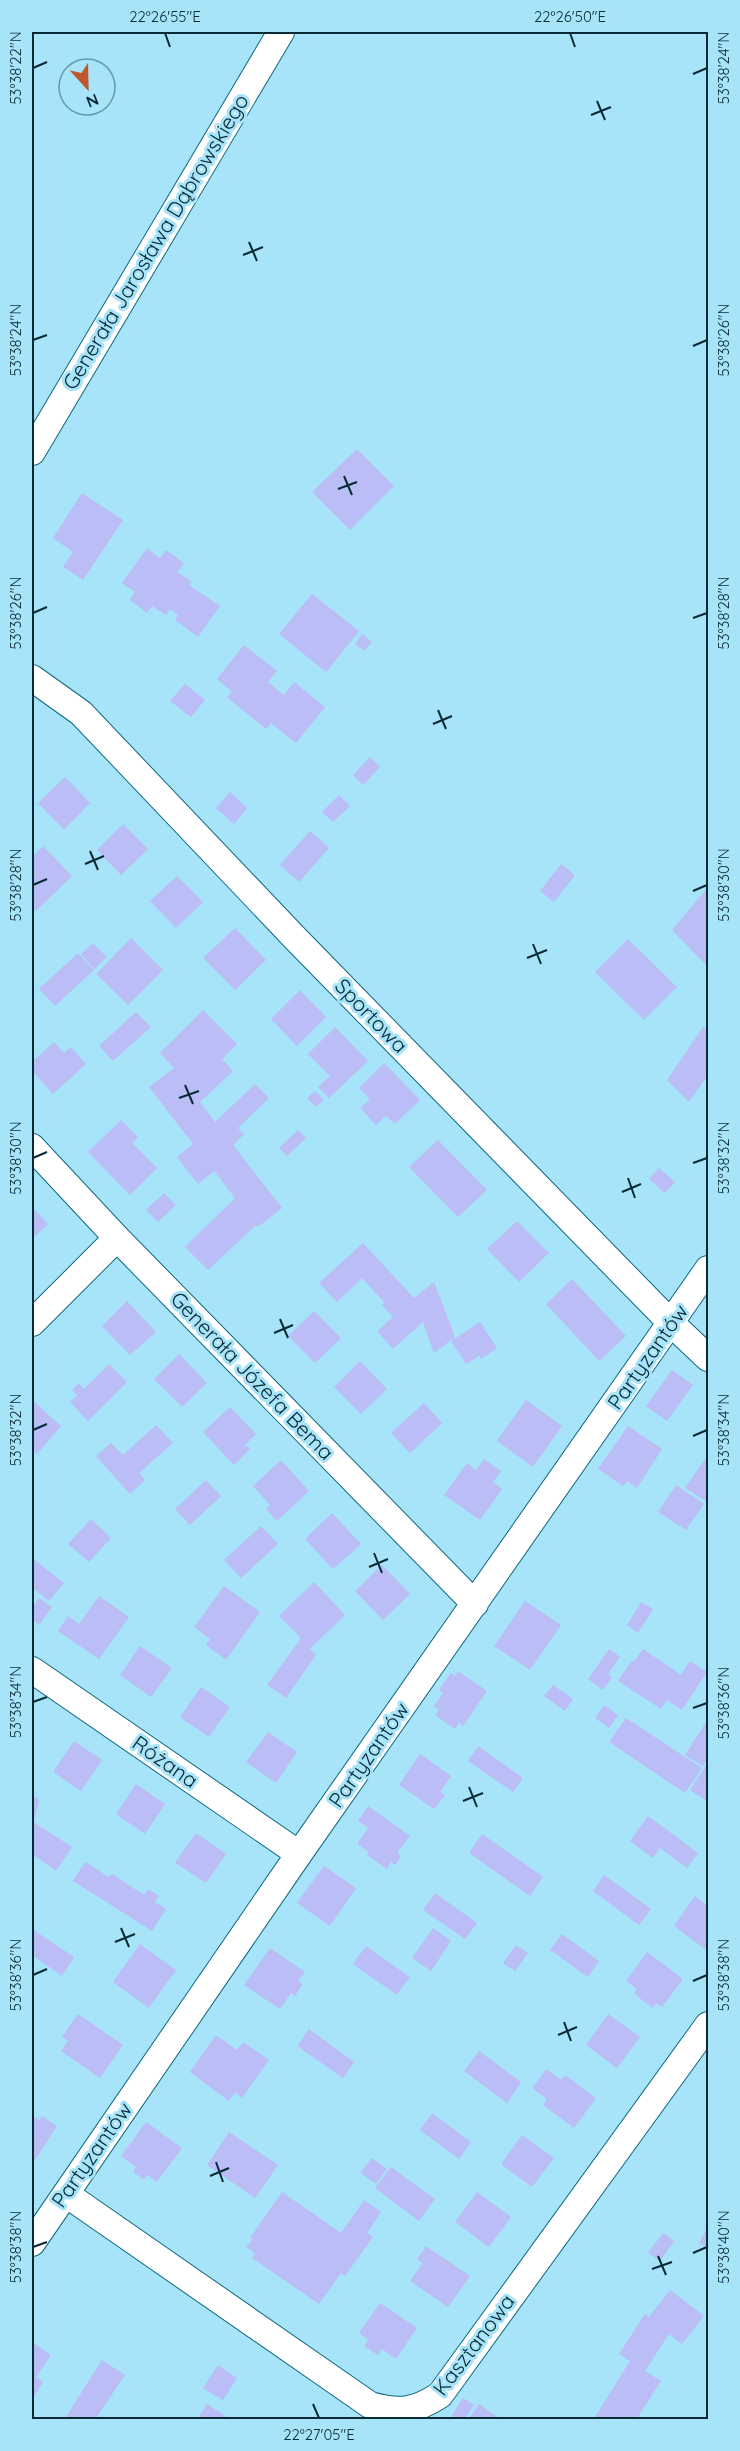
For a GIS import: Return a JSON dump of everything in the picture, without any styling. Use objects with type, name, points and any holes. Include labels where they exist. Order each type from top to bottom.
[{"type":"street","name":"Generała Jarosława Dąbrowskiego","points":[[32,452],[281,32]]},
{"type":"street","name":"Sportowa","points":[[32,678],[81,713],[294,938],[708,1358]]},
{"type":"street","name":"Generała Józefa Bema","points":[[32,1147],[117,1238],[475,1604]]},
{"type":"street","points":[[32,1323],[117,1238]]},
{"type":"street","name":"Partyzantów","points":[[32,2243],[299,1854],[672,1324],[708,1269]]},
{"type":"street","name":"Różana","points":[[32,1670],[299,1854]]},
{"type":"street","name":"Kasztanowa","points":[[66,2194],[370,2405],[392,2411],[409,2410],[424,2406],[440,2395],[708,2025]]},
{"type":"building","points":[[357,449],[394,486],[350,530],[312,492]]},
{"type":"building","points":[[82,493],[123,520],[83,580],[63,567],[73,552],[53,538]]},
{"type":"building","points":[[147,548],[160,558],[166,550],[184,563],[177,572],[191,581],[189,585],[220,606],[198,637],[175,620],[178,615],[170,609],[166,615],[152,606],[147,613],[130,600],[135,592],[122,583]]},
{"type":"building","points":[[312,594],[359,631],[326,672],[279,634]]},
{"type":"building","points":[[362,634],[372,642],[364,651],[355,644]]},
{"type":"building","points":[[244,645],[277,671],[268,682],[284,695],[294,682],[325,707],[296,743],[271,723],[266,729],[227,697],[232,692],[217,679]]},
{"type":"building","points":[[185,684],[205,700],[191,717],[170,701]]},
{"type":"building","points":[[370,757],[380,767],[363,785],[353,775]]},
{"type":"building","points":[[65,777],[90,803],[64,830],[38,803]]},
{"type":"building","points":[[230,792],[247,808],[234,824],[216,808]]},
{"type":"building","points":[[339,795],[350,806],[333,822],[322,812]]},
{"type":"building","points":[[123,824],[148,849],[121,875],[97,850]]},
{"type":"building","points":[[310,831],[329,848],[299,882],[280,865]]},
{"type":"building","points":[[43,846],[72,876],[36,911],[32,906],[32,857]]},
{"type":"building","points":[[561,864],[575,875],[554,902],[540,891]]},
{"type":"building","points":[[177,876],[203,902],[176,928],[150,901]]},
{"type":"building","points":[[708,887],[708,967],[672,930]]},
{"type":"building","points":[[235,928],[266,960],[235,990],[203,958]]},
{"type":"building","points":[[131,938],[163,970],[128,1005],[96,974]]},
{"type":"building","points":[[628,939],[677,987],[644,1020],[595,972]]},
{"type":"building","points":[[93,943],[107,957],[94,969],[81,954]]},
{"type":"building","points":[[78,953],[94,970],[55,1006],[39,989]]},
{"type":"building","points":[[300,990],[326,1017],[297,1046],[271,1019]]},
{"type":"building","points":[[203,1010],[237,1044],[222,1059],[233,1071],[200,1102],[215,1122],[255,1084],[269,1098],[238,1128],[244,1134],[233,1145],[282,1208],[258,1227],[256,1225],[208,1270],[185,1247],[235,1198],[214,1171],[198,1184],[177,1157],[193,1144],[149,1087],[174,1068],[160,1053]]},
{"type":"building","points":[[136,1012],[151,1027],[113,1061],[99,1046]]},
{"type":"building","points":[[335,1027],[368,1061],[329,1098],[318,1087],[330,1076],[308,1054]]},
{"type":"building","points":[[703,1027],[708,1032],[708,1075],[689,1102],[667,1080]]},
{"type":"building","points":[[54,1042],[64,1053],[71,1047],[86,1064],[53,1094],[32,1071],[32,1062]]},
{"type":"building","points":[[384,1063],[420,1100],[395,1124],[386,1116],[376,1125],[360,1108],[370,1099],[359,1088]]},
{"type":"building","points":[[315,1091],[324,1100],[316,1107],[307,1098]]},
{"type":"building","points":[[121,1120],[138,1137],[132,1143],[157,1168],[130,1195],[88,1152]]},
{"type":"building","points":[[298,1130],[306,1138],[287,1156],[279,1148]]},
{"type":"building","points":[[438,1140],[487,1190],[458,1217],[409,1167]]},
{"type":"building","points":[[659,1168],[675,1182],[665,1193],[649,1179]]},
{"type":"building","points":[[164,1193],[176,1205],[158,1222],[146,1210]]},
{"type":"building","points":[[32,1207],[48,1224],[32,1239]]},
{"type":"building","points":[[517,1221],[549,1253],[519,1282],[487,1249]]},
{"type":"building","points":[[363,1243],[414,1298],[434,1282],[455,1337],[434,1353],[423,1322],[393,1349],[377,1331],[393,1317],[382,1305],[384,1302],[362,1278],[337,1302],[319,1283]]},
{"type":"building","points":[[572,1279],[626,1336],[599,1361],[546,1304]]},
{"type":"building","points":[[127,1301],[156,1332],[130,1355],[102,1326]]},
{"type":"building","points":[[314,1311],[341,1338],[315,1363],[288,1336]]},
{"type":"building","points":[[480,1322],[497,1348],[481,1359],[479,1356],[466,1364],[451,1341]]},
{"type":"building","points":[[179,1354],[207,1383],[182,1407],[154,1379]]},
{"type":"building","points":[[360,1361],[387,1389],[361,1414],[334,1387]]},
{"type":"building","points":[[109,1364],[127,1382],[88,1421],[70,1402],[77,1395],[72,1390],[79,1383],[84,1389]]},
{"type":"building","points":[[672,1370],[693,1385],[667,1421],[646,1406]]},
{"type":"building","points":[[526,1400],[562,1426],[533,1467],[497,1441]]},
{"type":"building","points":[[33,1401],[61,1426],[37,1454],[32,1449]]},
{"type":"building","points":[[424,1403],[442,1423],[410,1453],[391,1433]]},
{"type":"building","points":[[230,1407],[256,1434],[245,1445],[250,1449],[234,1465],[203,1432]]},
{"type":"building","points":[[156,1425],[173,1443],[139,1473],[145,1480],[130,1494],[96,1456],[111,1443],[123,1455]]},
{"type":"building","points":[[628,1426],[662,1449],[637,1488],[627,1481],[623,1486],[598,1469]]},
{"type":"building","points":[[484,1459],[501,1471],[493,1482],[502,1489],[480,1520],[444,1495],[467,1463],[476,1470]]},
{"type":"building","points":[[705,1459],[708,1462],[706,1501],[685,1488]]},
{"type":"building","points":[[281,1460],[309,1491],[277,1521],[266,1509],[270,1505],[253,1486]]},
{"type":"building","points":[[206,1480],[221,1496],[190,1525],[175,1509]]},
{"type":"building","points":[[676,1485],[704,1504],[686,1530],[658,1512]]},
{"type":"building","points":[[332,1513],[361,1544],[333,1569],[305,1539]]},
{"type":"building","points":[[91,1519],[111,1538],[89,1562],[68,1544]]},
{"type":"building","points":[[261,1526],[278,1544],[241,1578],[224,1560]]},
{"type":"building","points":[[32,1558],[64,1583],[49,1601],[32,1587]]},
{"type":"building","points":[[382,1565],[410,1594],[383,1620],[355,1591]]},
{"type":"building","points":[[314,1582],[345,1615],[310,1649],[316,1655],[286,1698],[267,1685],[301,1638],[279,1616]]},
{"type":"building","points":[[224,1586],[260,1612],[226,1660],[206,1645],[210,1639],[194,1627]]},
{"type":"building","points":[[99,1596],[129,1617],[99,1659],[58,1631],[68,1616],[79,1624]]},
{"type":"building","points":[[39,1598],[52,1607],[39,1625],[32,1619],[32,1608]]},
{"type":"building","points":[[525,1601],[561,1625],[530,1670],[494,1646]]},
{"type":"building","points":[[641,1602],[653,1609],[638,1633],[627,1625]]},
{"type":"building","points":[[140,1646],[172,1668],[151,1697],[120,1675]]},
{"type":"building","points":[[609,1649],[620,1657],[608,1674],[612,1677],[603,1690],[588,1679]]},
{"type":"building","points":[[643,1649],[681,1675],[690,1661],[707,1672],[682,1710],[667,1700],[661,1709],[618,1681],[632,1660],[634,1662]]},
{"type":"building","points":[[458,1671],[487,1691],[463,1726],[459,1723],[455,1729],[435,1715],[439,1710],[434,1706],[443,1693],[439,1690],[451,1673],[455,1676]]},
{"type":"building","points":[[553,1685],[573,1699],[565,1711],[544,1696]]},
{"type":"building","points":[[201,1687],[230,1707],[209,1737],[180,1717]]},
{"type":"building","points":[[604,1705],[618,1715],[609,1728],[595,1718]]},
{"type":"building","points":[[626,1718],[702,1768],[685,1793],[609,1742]]},
{"type":"building","points":[[708,1719],[708,1758],[703,1766],[685,1755]]},
{"type":"building","points":[[268,1732],[297,1752],[276,1783],[246,1762]]},
{"type":"building","points":[[74,1741],[102,1760],[81,1791],[53,1772]]},
{"type":"building","points":[[478,1746],[523,1778],[513,1792],[468,1761]]},
{"type":"building","points":[[420,1754],[451,1776],[440,1792],[445,1795],[434,1809],[399,1785]]},
{"type":"building","points":[[708,1762],[708,1802],[690,1790]]},
{"type":"building","points":[[136,1784],[165,1804],[145,1834],[116,1814]]},
{"type":"building","points":[[32,1795],[39,1800],[34,1821],[32,1819]]},
{"type":"building","points":[[368,1806],[410,1836],[397,1853],[401,1856],[395,1865],[391,1862],[387,1869],[367,1855],[369,1852],[357,1844],[368,1828],[358,1821]]},
{"type":"building","points":[[648,1816],[698,1853],[687,1868],[660,1848],[653,1858],[630,1841]]},
{"type":"building","points":[[32,1821],[72,1847],[56,1871],[32,1854]]},
{"type":"building","points":[[196,1833],[226,1854],[206,1883],[175,1863]]},
{"type":"building","points":[[482,1834],[543,1877],[530,1896],[469,1853]]},
{"type":"building","points":[[85,1862],[109,1877],[112,1874],[144,1895],[148,1889],[159,1896],[155,1902],[166,1909],[152,1931],[73,1881]]},
{"type":"building","points":[[324,1866],[356,1888],[330,1926],[297,1903]]},
{"type":"building","points":[[604,1875],[651,1909],[639,1925],[593,1891]]},
{"type":"building","points":[[435,1893],[477,1923],[465,1939],[423,1910]]},
{"type":"building","points":[[695,1896],[708,1906],[708,1945],[705,1949],[674,1926]]},
{"type":"building","points":[[433,1928],[451,1941],[431,1971],[412,1958]]},
{"type":"building","points":[[32,1929],[74,1957],[62,1976],[32,1955]]},
{"type":"building","points":[[562,1934],[599,1961],[588,1977],[550,1950]]},
{"type":"building","points":[[140,1944],[176,1970],[149,2008],[113,1982]]},
{"type":"building","points":[[516,1945],[528,1953],[515,1971],[503,1963]]},
{"type":"building","points":[[366,1946],[410,1977],[397,1995],[353,1964]]},
{"type":"building","points":[[270,1948],[305,1972],[298,1981],[303,1984],[295,1996],[291,1993],[280,2009],[244,1985]]},
{"type":"building","points":[[647,1952],[683,1979],[662,2007],[656,2003],[653,2008],[634,1994],[637,1989],[626,1981]]},
{"type":"building","points":[[78,2014],[123,2045],[100,2078],[61,2051],[68,2041],[62,2037]]},
{"type":"building","points":[[608,2014],[640,2037],[617,2068],[586,2045]]},
{"type":"building","points":[[309,2029],[354,2062],[343,2078],[297,2046]]},
{"type":"building","points":[[216,2035],[237,2050],[243,2042],[269,2060],[242,2098],[235,2092],[229,2101],[190,2072]]},
{"type":"building","points":[[479,2051],[521,2082],[507,2103],[464,2071]]},
{"type":"building","points":[[546,2069],[561,2080],[565,2075],[596,2098],[574,2128],[543,2105],[547,2099],[532,2088]]},
{"type":"building","points":[[432,2113],[471,2142],[459,2159],[420,2130]]},
{"type":"building","points":[[32,2115],[39,2120],[42,2116],[57,2126],[35,2160],[32,2159]]},
{"type":"building","points":[[146,2122],[182,2148],[157,2182],[147,2175],[144,2180],[133,2172],[136,2167],[121,2156]]},
{"type":"building","points":[[229,2132],[278,2165],[255,2198],[207,2165]]},
{"type":"building","points":[[522,2135],[554,2158],[532,2187],[501,2164]]},
{"type":"building","points":[[372,2158],[387,2169],[376,2184],[360,2173]]},
{"type":"building","points":[[391,2167],[435,2199],[419,2221],[375,2188]]},
{"type":"building","points":[[282,2192],[341,2233],[364,2200],[381,2212],[367,2233],[373,2237],[345,2276],[341,2273],[319,2304],[252,2258],[255,2253],[246,2247]]},
{"type":"building","points":[[477,2192],[511,2217],[489,2247],[455,2222]]},
{"type":"building","points":[[708,2226],[708,2248],[699,2243]]},
{"type":"building","points":[[663,2233],[674,2241],[660,2261],[648,2253]]},
{"type":"building","points":[[426,2246],[470,2276],[448,2307],[410,2281],[423,2263],[417,2259]]},
{"type":"building","points":[[670,2290],[704,2316],[682,2344],[669,2334],[645,2371],[661,2381],[636,2420],[593,2420],[630,2361],[619,2354],[645,2314],[649,2317]]},
{"type":"building","points":[[380,2303],[417,2328],[396,2359],[382,2349],[378,2355],[364,2346],[368,2340],[359,2333]]},
{"type":"building","points":[[32,2342],[51,2355],[36,2377],[43,2382],[32,2400]]},
{"type":"building","points":[[102,2360],[125,2375],[95,2420],[64,2420]]},
{"type":"building","points":[[218,2365],[237,2378],[223,2400],[203,2388]]},
{"type":"building","points":[[463,2398],[474,2405],[464,2420],[459,2420],[452,2415]]},
{"type":"building","points":[[207,2404],[231,2420],[197,2420]]},
{"type":"building","points":[[479,2404],[502,2420],[468,2420]]}]
